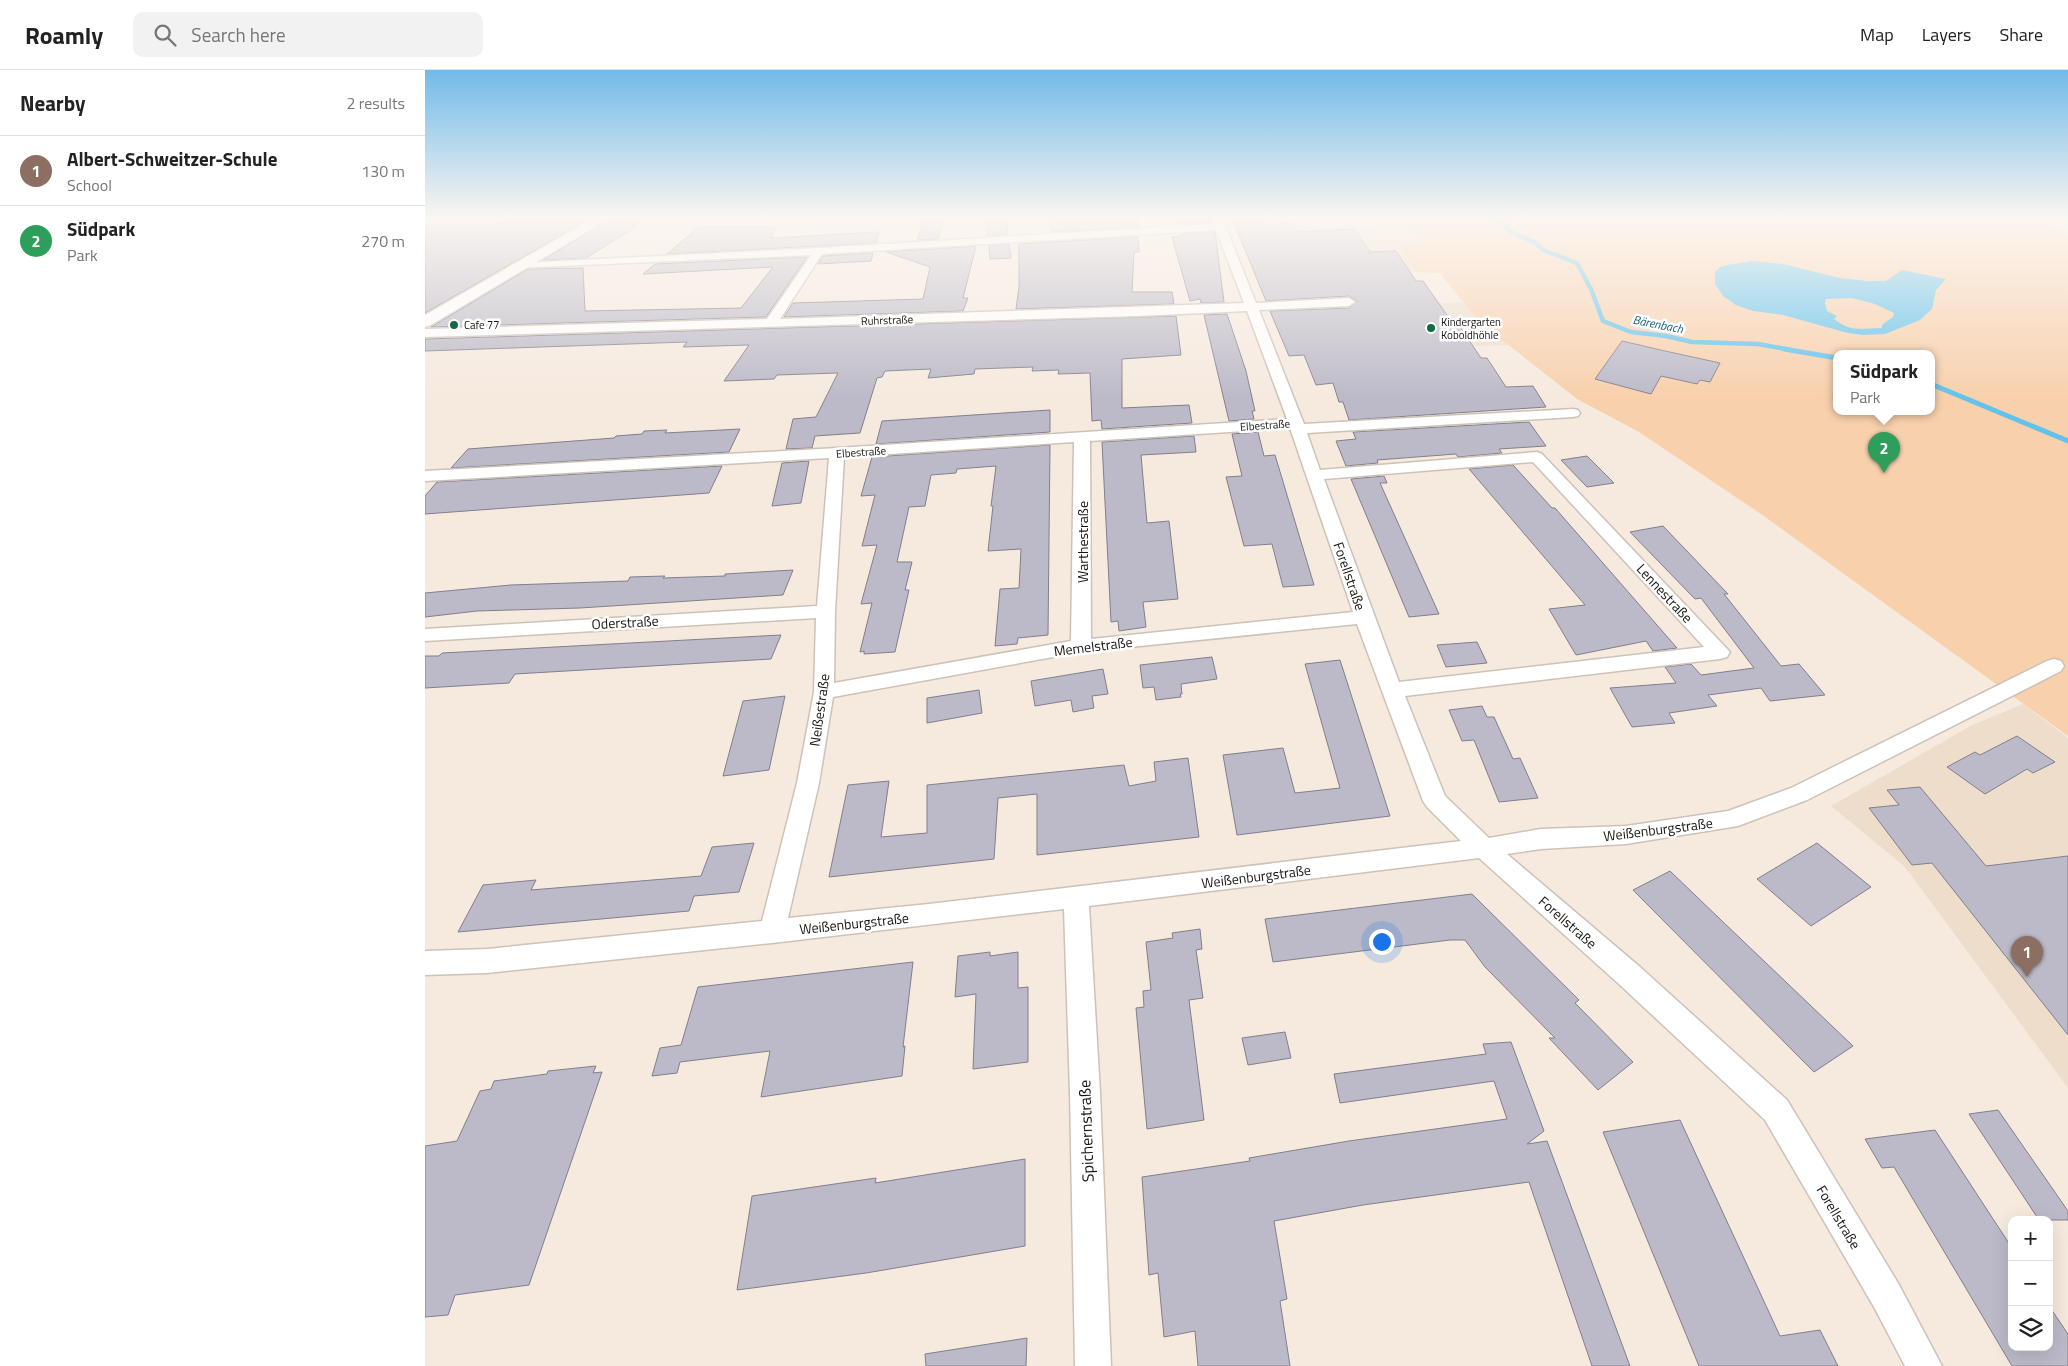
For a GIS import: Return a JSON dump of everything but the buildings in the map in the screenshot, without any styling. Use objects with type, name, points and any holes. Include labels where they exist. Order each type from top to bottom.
[{"type":"main road","points":[[425,322],[500,278]]},
{"type":"street","points":[[771,323],[801,278]]},
{"type":"street","name":"Forellstraße","points":[[1241,278],[1297,426],[1364,617],[1435,801],[1484,848],[1630,976],[1776,1110],[1886,1295],[1924,1366]]},
{"type":"street","name":"Ruhrstraße","points":[[425,333],[1252,308],[1349,302]]},
{"type":"street","points":[[1297,426],[1573,413]]},
{"type":"street","name":"Elbestraße","points":[[425,476],[837,454],[1297,426]]},
{"type":"street","name":"Warthestraße","points":[[1081,646],[1082,438]]},
{"type":"street","name":"Neißestraße","points":[[772,932],[808,783],[824,692],[826,611],[837,454]]},
{"type":"street","name":"Lennestraße","points":[[1314,475],[1537,458],[1720,652],[1393,690]]},
{"type":"street","name":"Oderstraße","points":[[425,635],[826,611]]},
{"type":"street","name":"Memelstraße","points":[[824,692],[1081,646],[1364,617]]},
{"type":"street","name":"Weißenburgstraße","points":[[425,963],[497,960],[772,932],[1541,840],[1626,834],[1730,820],[1799,794],[2054,666]]},
{"type":"street","name":"Spichernstraße","points":[[1076,897],[1085,1092],[1093,1366]]},
{"type":"shaded area","points":[[1261,278],[1314,278],[1259,282]]},
{"type":"shaded area","points":[[1444,278],[2068,278],[2068,736],[1761,514],[1639,432],[1577,399],[1478,321]]},
{"type":"shaded area","name":"Kindergarten Koboldhöhle","points":[[1462,302],[1478,321],[1509,345],[1386,349],[1363,308]]},
{"type":"shaded area","points":[[2023,704],[2068,738],[2068,1088],[1905,867],[1831,806],[1972,725]]},
{"type":"water","points":[[1715,278],[1844,278],[1867,281],[1886,281],[1890,278],[1946,279],[1936,290],[1932,309],[1920,320],[1885,334],[1863,335],[1848,333],[1783,315],[1753,311],[1736,305],[1723,296],[1715,284]],"holes":[[[1852,298],[1875,304],[1894,313],[1893,317],[1882,325],[1882,328],[1857,329],[1846,326],[1834,319],[1837,316],[1827,311],[1825,303],[1826,299]]]},
{"type":"waterway","name":"Bärenbach","points":[[1585,278],[1603,321],[1631,332],[1666,336],[1692,342],[1758,344],[1791,350]]},
{"type":"waterway","name":"Bärenbach","points":[[1784,349],[1833,357]]},
{"type":"waterway","name":"Bärenbach","points":[[1935,386],[2068,441]]},
{"type":"place","name":"Cafe 77","points":[[454,325]]},
{"type":"place","name":"Kindergarten Koboldhöhle","points":[[1431,328]]},
{"type":"place","name":"Südpark","points":[[1884,473]]},
{"type":"place","name":"Albert-Schweitzer-Schule","points":[[2027,977]]}]
